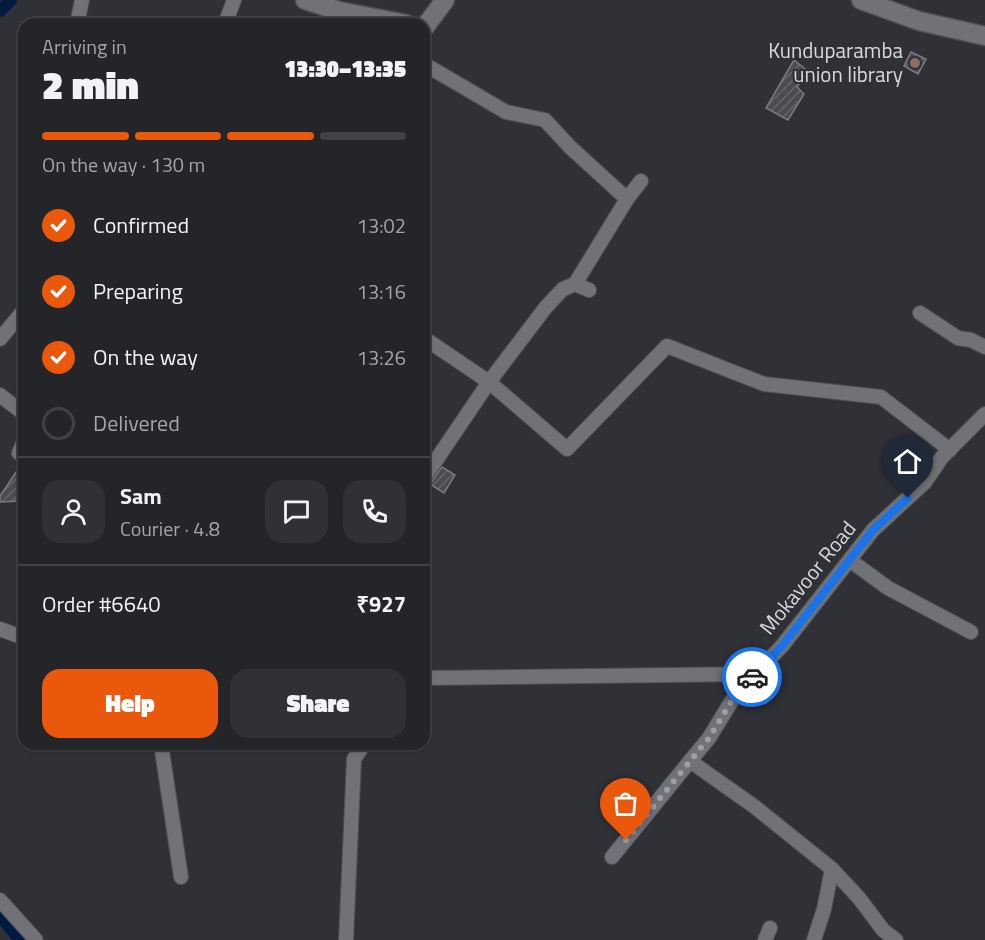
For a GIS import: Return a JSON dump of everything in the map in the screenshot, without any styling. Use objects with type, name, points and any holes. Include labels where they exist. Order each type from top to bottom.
[{"type":"main road","points":[[304,0],[377,18]]},
{"type":"main road","points":[[430,21],[445,0]]},
{"type":"main road","points":[[871,2],[919,21],[983,33]]},
{"type":"street","points":[[78,18],[82,0]]},
{"type":"street","points":[[227,18],[234,0]]},
{"type":"street","points":[[430,68],[506,112],[545,120],[570,147],[627,199]]},
{"type":"street","points":[[430,469],[489,382],[546,307],[563,289],[575,284],[627,199],[641,181]]},
{"type":"street","points":[[575,284],[589,291]]},
{"type":"street","points":[[920,313],[958,338],[971,340],[985,347]]},
{"type":"street","points":[[0,339],[18,317]]},
{"type":"street","points":[[430,342],[489,382],[567,449],[667,346],[764,384],[881,398],[950,450]]},
{"type":"street","points":[[0,394],[18,409]]},
{"type":"street","name":"Mokavoor Road","points":[[612,857],[709,738],[736,694],[782,646],[873,530],[926,482],[950,450],[985,414]]},
{"type":"street","points":[[850,561],[888,588],[971,632]]},
{"type":"street","points":[[0,629],[18,636]]},
{"type":"street","points":[[430,678],[755,674]]},
{"type":"street","points":[[162,750],[181,878]]},
{"type":"street","points":[[346,940],[354,759],[360,750]]},
{"type":"street","points":[[690,761],[755,807],[832,869],[859,898],[883,930],[896,940]]},
{"type":"street","points":[[814,940],[825,909],[832,869]]},
{"type":"street","points":[[0,900],[36,940]]},
{"type":"building","name":"Kunduparamba union library","points":[[911,52],[926,59],[918,74],[904,66]]},
{"type":"building","points":[[794,60],[809,72],[797,87],[804,94],[788,120],[766,108]]},
{"type":"building","points":[[442,467],[455,475],[444,493],[430,484]]},
{"type":"building","points":[[18,469],[18,501],[0,502],[0,496]]},
{"type":"waterway","points":[[0,11],[11,0]]},
{"type":"waterway","points":[[0,916],[20,940]]},
{"type":"way so far","points":[[626,840],[709,738],[736,694],[752,677]]},
{"type":"place","name":"Kunduparamba union library","points":[[915,63]]},
{"type":"route","points":[[752,677],[782,646],[834,584],[873,530],[908,498]]}]
